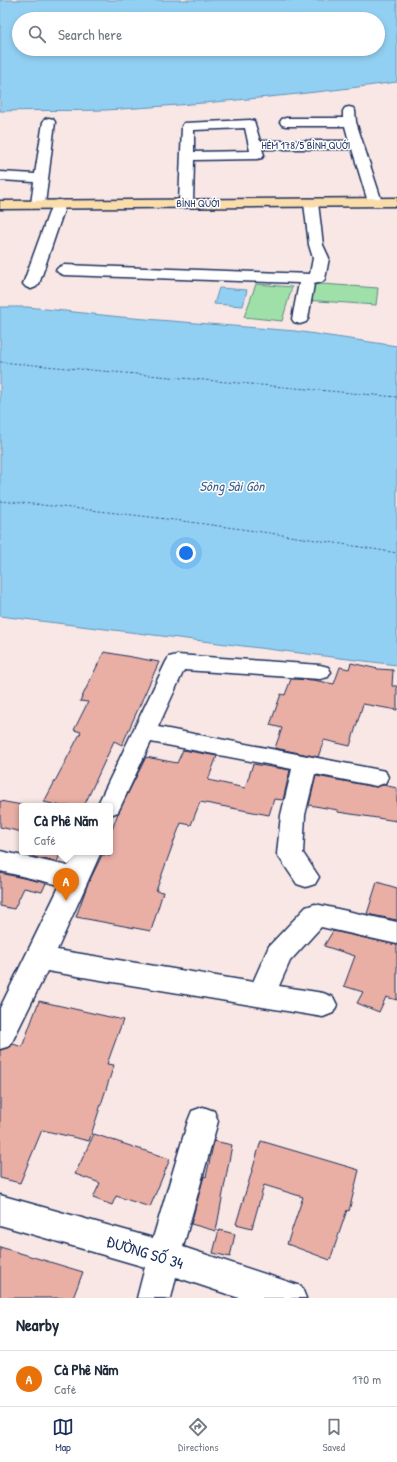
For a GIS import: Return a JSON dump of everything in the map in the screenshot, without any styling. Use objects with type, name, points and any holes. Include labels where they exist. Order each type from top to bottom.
[{"type":"main road","name":"BÌNH QUỚI","points":[[0,205],[397,202]]},
{"type":"street","points":[[286,122],[349,116],[375,202]]},
{"type":"street","points":[[38,204],[49,122]]},
{"type":"street","points":[[186,203],[188,126],[250,124],[257,155],[188,156]]},
{"type":"street","name":"HẺM 178/5 BÌNH QUỚI","points":[[255,145],[357,145]]},
{"type":"street","points":[[0,176],[42,178]]},
{"type":"street","points":[[64,270],[317,279],[321,258],[316,245],[311,203]]},
{"type":"street","points":[[32,284],[59,204]]},
{"type":"street","points":[[300,319],[307,279]]},
{"type":"street","points":[[110,803],[177,662],[320,672]]},
{"type":"street","points":[[144,732],[376,777]]},
{"type":"street","points":[[305,764],[293,815],[290,854],[306,877]]},
{"type":"street","points":[[0,1037],[39,958],[87,855]]},
{"type":"street","points":[[0,861],[76,878]]},
{"type":"street","points":[[260,995],[279,954],[315,915],[397,933]]},
{"type":"street","points":[[39,958],[323,1005]]},
{"type":"street","points":[[154,1298],[164,1257],[203,1122]]},
{"type":"street","name":"ĐƯỜNG SỐ 34","points":[[0,1210],[164,1257],[289,1298]]},
{"type":"green space","points":[[308,283],[378,288],[376,305],[304,300]]},
{"type":"green space","points":[[256,284],[292,287],[282,321],[244,317]]},
{"type":"water","points":[[0,0],[397,0],[397,82],[289,95],[106,110],[0,111]]},
{"type":"water","points":[[219,288],[247,290],[243,306],[214,304]]},
{"type":"water","name":"Sông Sài Gòn","points":[[0,307],[27,307],[121,317],[295,331],[397,346],[397,665],[0,616]]},
{"type":"building","points":[[104,652],[159,662],[122,745],[114,741],[85,803],[44,802],[81,732],[74,730],[88,702],[80,701]]},
{"type":"building","points":[[351,663],[378,669],[393,670],[392,686],[397,686],[397,710],[363,704],[350,746],[324,740],[318,757],[275,748],[282,728],[270,725],[281,694],[285,695],[291,679],[313,680],[334,684],[340,667],[349,669]]},
{"type":"building","points":[[183,750],[217,756],[208,780],[245,788],[253,764],[290,770],[283,800],[274,799],[269,815],[200,802],[191,825],[181,823],[156,891],[163,892],[151,931],[76,917],[87,886],[102,855],[113,855],[113,827],[118,813],[146,757],[177,763]]},
{"type":"building","points":[[316,776],[376,787],[383,785],[397,788],[397,821],[338,812],[338,810],[309,805]]},
{"type":"building","points":[[0,801],[19,804],[19,831],[0,827]]},
{"type":"building","points":[[34,855],[60,855],[57,862],[33,857]]},
{"type":"building","points":[[0,873],[46,883],[42,892],[24,888],[14,909],[0,906]]},
{"type":"building","points":[[377,882],[397,888],[397,920],[367,914]]},
{"type":"building","points":[[333,931],[397,945],[397,1000],[386,997],[379,1012],[357,1003],[363,992],[344,986],[355,956],[324,946]]},
{"type":"building","points":[[39,1001],[123,1020],[107,1064],[114,1065],[89,1141],[42,1130],[20,1183],[0,1178],[0,1050],[10,1047],[13,1044],[22,1047]]},
{"type":"building","points":[[94,1134],[170,1159],[150,1207],[116,1196],[112,1205],[93,1198],[100,1183],[75,1174]]},
{"type":"building","points":[[214,1141],[232,1145],[216,1231],[191,1224],[204,1176],[206,1177]]},
{"type":"building","points":[[261,1141],[359,1170],[349,1211],[347,1210],[330,1260],[287,1244],[303,1197],[264,1185],[252,1228],[236,1224]]},
{"type":"building","points":[[219,1230],[235,1234],[230,1257],[213,1253]]},
{"type":"building","points":[[0,1247],[83,1272],[73,1298],[0,1298]]},
{"type":"ferry route","points":[[0,362],[397,397]]},
{"type":"ferry route","points":[[0,501],[199,523],[397,553]]},
{"type":"place","name":"Cà Phê Năm","points":[[66,901]]}]
